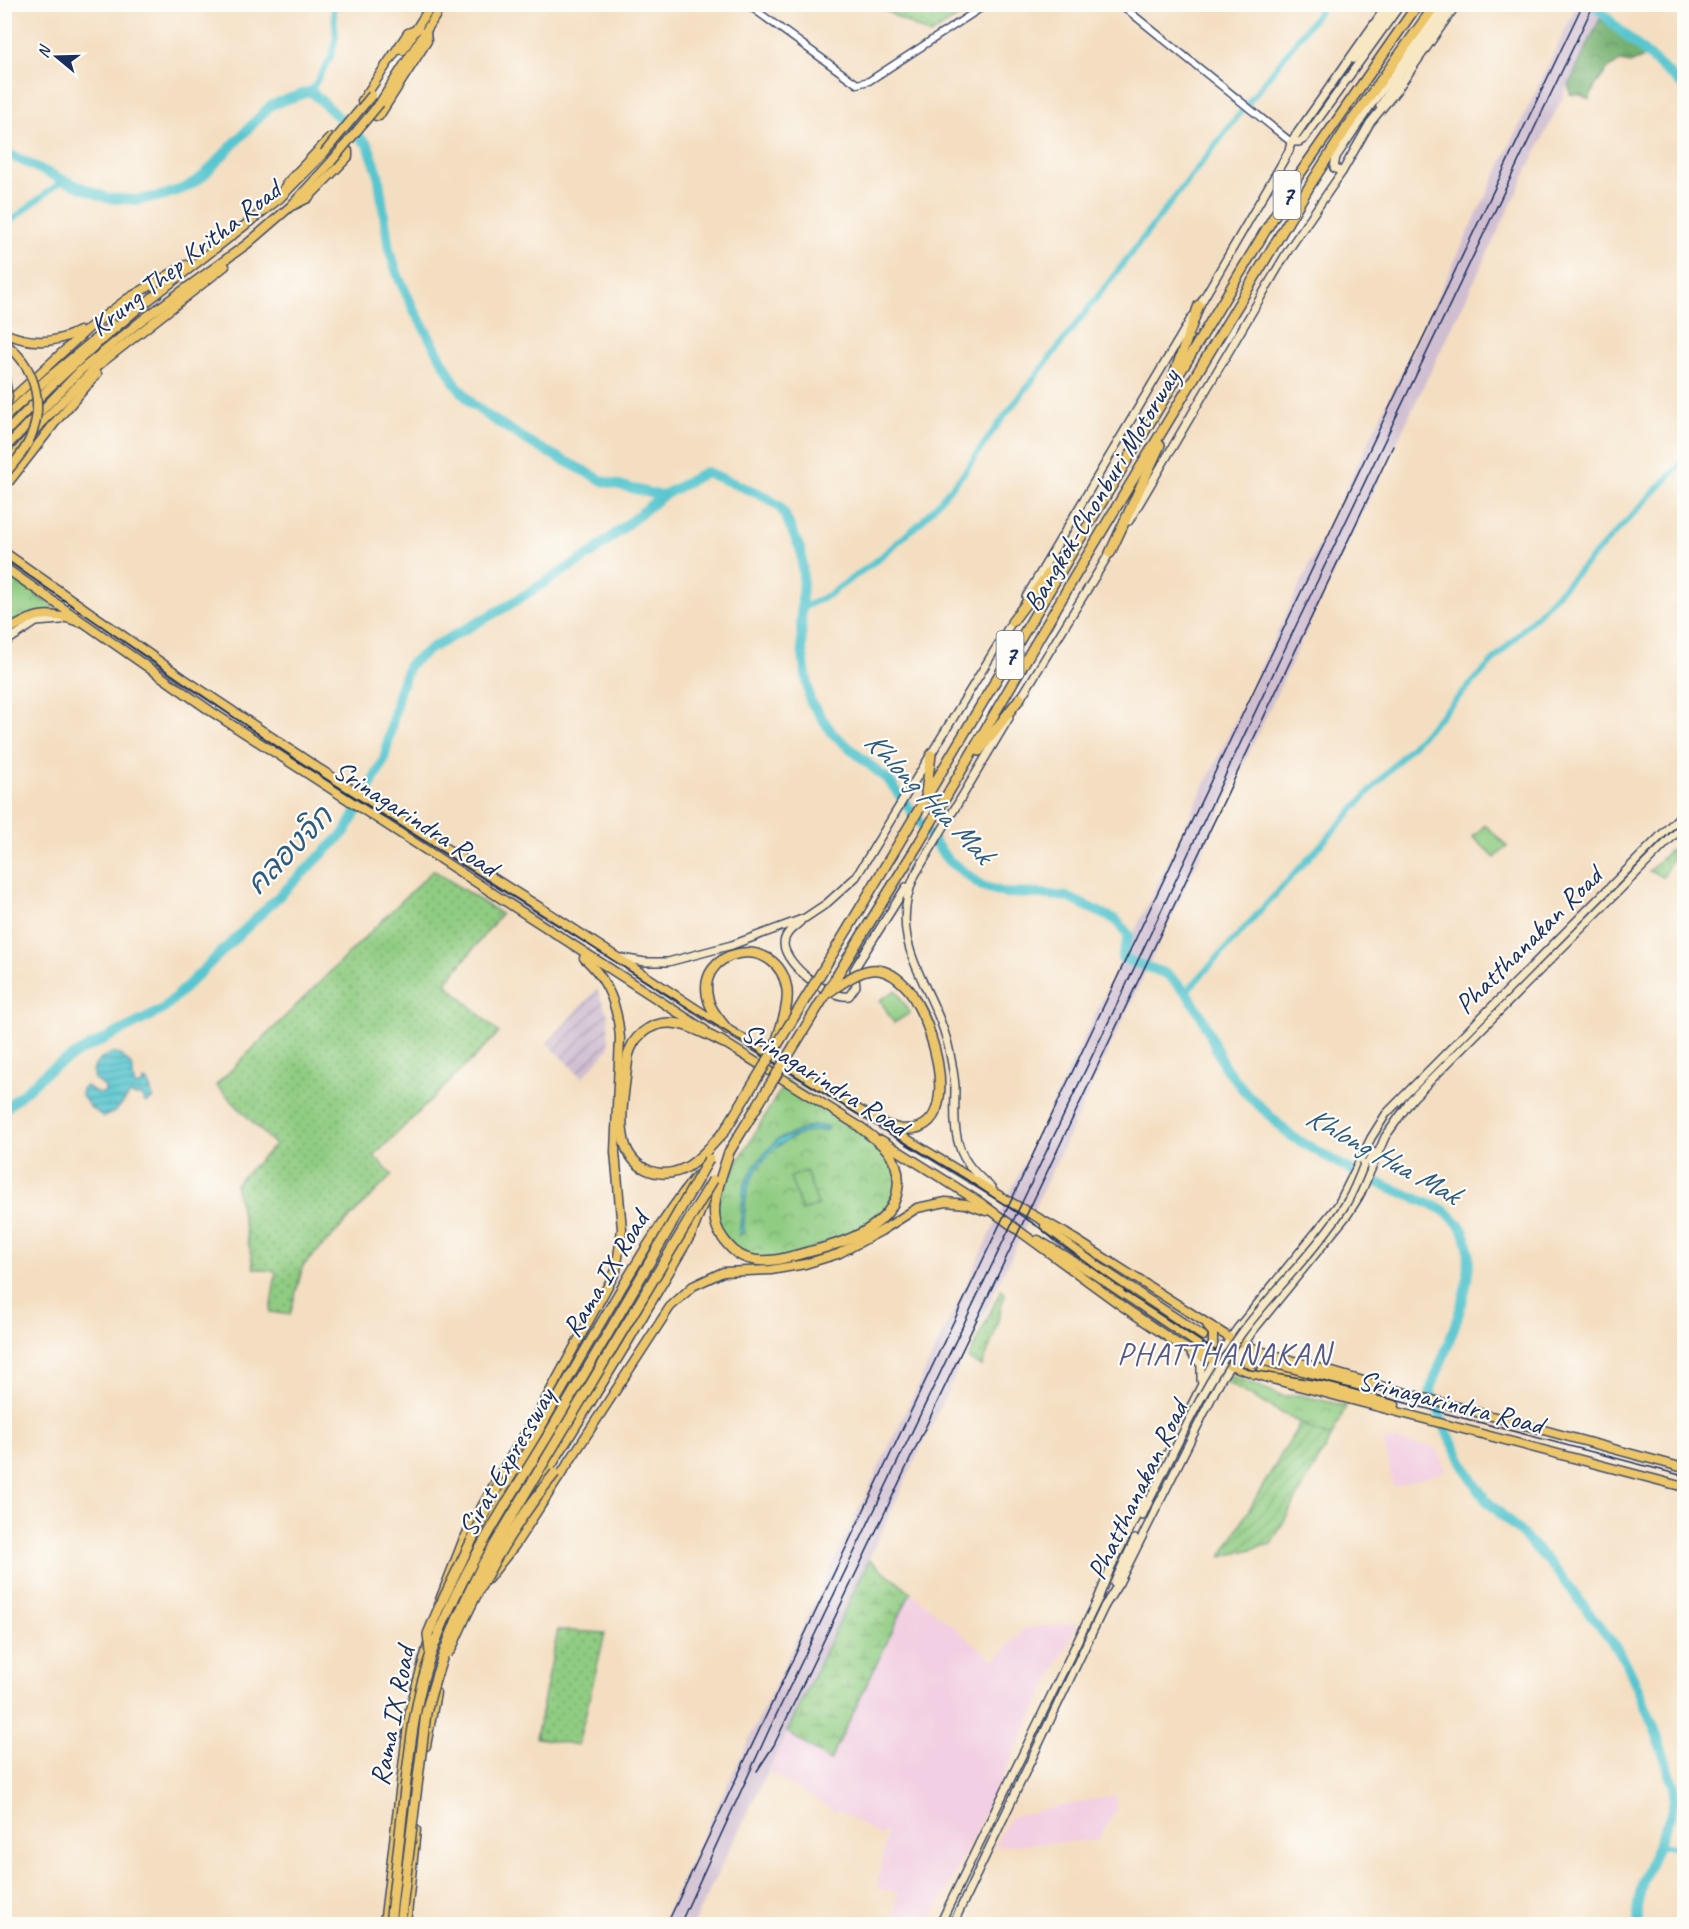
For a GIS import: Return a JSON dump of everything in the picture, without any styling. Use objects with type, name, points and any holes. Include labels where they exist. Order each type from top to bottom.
[{"type":"highway","name":"Bangkok-Chonburi Motorway","points":[[767,1060],[1299,175],[1418,4]]},
{"type":"highway","name":"Bangkok-Chonburi Motorway","points":[[781,1068],[919,843],[1075,576],[1312,182],[1346,129],[1436,4]]},
{"type":"highway","points":[[1168,394],[1199,305]]},
{"type":"highway","points":[[1110,553],[1180,402]]},
{"type":"highway","points":[[1011,622],[1096,512]]},
{"type":"highway","points":[[954,782],[1020,698]]},
{"type":"highway","points":[[925,799],[931,755]]},
{"type":"highway","points":[[727,1029],[708,1002],[707,982],[712,970],[731,955],[754,953],[774,963],[785,980],[788,992],[776,1044]]},
{"type":"highway","points":[[826,993],[852,976],[874,970],[887,972],[898,977],[910,991],[930,1034],[939,1067],[940,1097],[936,1111],[929,1122],[915,1128],[900,1129],[882,1124]]},
{"type":"highway","points":[[724,1043],[689,1026],[665,1022],[651,1025],[631,1046],[628,1056],[622,1132],[626,1149],[634,1162],[645,1170],[658,1174],[672,1174],[689,1166],[724,1132]]},
{"type":"highway","name":"Sirat Expressway","points":[[390,1924],[416,1710],[430,1658],[453,1598],[767,1060]]},
{"type":"highway","name":"Sirat Expressway","points":[[400,1924],[423,1733],[434,1679],[462,1604],[483,1564],[781,1068]]},
{"type":"highway","points":[[729,1152],[716,1198],[718,1231],[736,1253],[749,1259],[767,1261],[782,1259],[831,1247],[871,1227],[892,1207],[898,1177],[888,1150],[861,1127]]},
{"type":"highway","points":[[442,1655],[451,1648],[477,1590],[510,1534],[531,1502],[555,1473]]},
{"type":"highway","points":[[430,1658],[429,1634],[453,1578],[504,1484]]},
{"type":"main road","name":"Krung Thep Kritha Road","points":[[78,367],[247,244],[291,206],[380,103],[422,30],[432,4]]},
{"type":"main road","name":"Krung Thep Kritha Road","points":[[78,367],[140,307],[280,198],[324,153],[443,4]]},
{"type":"main road","points":[[1388,4],[1291,142],[1289,152],[1199,305],[895,816],[856,877],[826,904],[788,932],[784,942],[785,950],[792,963],[805,975],[835,995],[849,996],[856,986],[854,970],[858,963],[928,854],[1020,698],[1110,553],[1289,249],[1342,172],[1400,74],[1451,4]]},
{"type":"main road","points":[[1341,71],[1360,51],[1396,4]]},
{"type":"main road","points":[[1291,142],[1302,141],[1401,4]]},
{"type":"main road","points":[[1342,172],[1334,168],[1333,162],[1336,157],[1444,4]]},
{"type":"main road","points":[[1370,123],[1393,96],[1456,4]]},
{"type":"main road","points":[[422,30],[427,41],[379,116],[376,116],[362,101],[408,33],[422,30]]},
{"type":"main road","points":[[1327,90],[1330,96],[1335,96]]},
{"type":"main road","points":[[1297,133],[1303,135],[1308,133]]},
{"type":"main road","points":[[280,198],[281,190],[287,183],[330,138],[334,139],[348,151],[348,157],[308,198],[291,206]]},
{"type":"main road","points":[[4,467],[60,402],[95,368],[215,275],[247,244]]},
{"type":"main road","points":[[4,333],[35,341],[67,338],[149,286],[210,252]]},
{"type":"main road","points":[[4,416],[105,329],[140,307]]},
{"type":"main road","points":[[4,405],[72,342],[110,312]]},
{"type":"main road","points":[[4,343],[25,362],[33,379],[37,399],[37,418],[31,438],[4,475]]},
{"type":"main road","points":[[4,488],[75,398],[125,346]]},
{"type":"main road","points":[[4,434],[78,367]]},
{"type":"main road","points":[[4,449],[78,367]]},
{"type":"main road","points":[[4,374],[8,386],[8,397],[4,416]]},
{"type":"main road","points":[[4,545],[30,570]]},
{"type":"main road","name":"Srinagarindra Road","points":[[4,552],[220,704],[369,801],[727,1029],[1003,1198],[1065,1233],[1206,1324],[1243,1345],[1261,1362],[1495,1437],[1684,1486]]},
{"type":"main road","name":"Srinagarindra Road","points":[[4,567],[212,712],[366,813],[724,1043],[981,1203],[1130,1311],[1190,1350],[1244,1371],[1261,1362],[1500,1418],[1684,1468]]},
{"type":"main road","points":[[4,633],[31,617],[43,614],[63,616],[91,627]]},
{"type":"main road","points":[[4,643],[36,622],[70,619]]},
{"type":"main road","name":"Phatthanakan Road","points":[[1098,1599],[1208,1392],[1258,1317],[1345,1212],[1381,1129],[1401,1097],[1684,812]]},
{"type":"main road","name":"Phatthanakan Road","points":[[940,1924],[1184,1420],[1215,1361],[1230,1338],[1324,1225],[1351,1182],[1365,1167],[1385,1130],[1412,1099],[1684,825]]},
{"type":"main road","points":[[1662,835],[1668,842]]},
{"type":"main road","points":[[915,875],[906,902],[905,934],[912,956],[943,1027],[950,1052],[955,1084],[958,1145],[965,1160],[978,1176],[1003,1198]]},
{"type":"main road","points":[[618,958],[645,962],[686,959],[805,918]]},
{"type":"main road","points":[[504,1484],[540,1410],[616,1271],[622,1229],[615,1152],[620,1038],[616,1006],[595,969],[558,937]]},
{"type":"main road","name":"Rama IX Road","points":[[384,1924],[410,1709],[430,1637],[448,1595],[504,1484],[663,1219],[709,1159]]},
{"type":"main road","name":"Phatthanakan Road","points":[[1104,1607],[1119,1583],[1221,1378],[1252,1332],[1354,1205],[1364,1187],[1365,1167]]},
{"type":"main road","name":"Rama IX Road","points":[[406,1924],[431,1713],[438,1681],[465,1612],[488,1566],[626,1346],[692,1233],[712,1180]]},
{"type":"main road","points":[[465,1612],[515,1545],[670,1307],[693,1286],[723,1272],[771,1270],[805,1264],[838,1254],[917,1208],[932,1203],[966,1204],[994,1214]]},
{"type":"main road","points":[[981,1203],[1201,1340],[1077,1252],[1034,1215]]},
{"type":"main road","points":[[1262,1299],[1263,1307],[1273,1306]]},
{"type":"main road","points":[[1190,1350],[1207,1352],[1213,1346],[1213,1333],[1206,1324]]},
{"type":"main road","points":[[1252,1332],[1252,1343],[1261,1362]]},
{"type":"main road","points":[[1190,1350],[1201,1365],[1200,1388]]},
{"type":"main road","points":[[1221,1378],[1230,1373],[1244,1371]]},
{"type":"main road","points":[[430,1637],[441,1593],[463,1541],[500,1474],[540,1410]]},
{"type":"main road","points":[[1184,1420],[1189,1418],[1197,1425]]},
{"type":"main road","points":[[504,1484],[523,1485],[529,1489],[530,1498]]},
{"type":"main road","name":"Phatthanakan Road","points":[[953,1924],[1104,1607],[1152,1500]]},
{"type":"street","points":[[747,4],[857,84],[869,81],[987,4]]},
{"type":"street","points":[[1120,4],[1291,142]]},
{"type":"shaded area","points":[[1577,5],[1607,5],[1336,568],[787,1732],[693,1924],[661,1924]]},
{"type":"shaded area","points":[[597,989],[608,1015],[609,1048],[582,1078],[547,1043]]},
{"type":"shaded area","points":[[1384,1439],[1437,1448],[1445,1471],[1393,1487]]},
{"type":"shaded area","points":[[911,1592],[995,1661],[1025,1628],[1078,1623],[930,1924],[894,1924],[897,1892],[877,1888],[887,1833],[883,1832],[881,1836],[768,1771],[787,1732],[830,1761]]},
{"type":"shaded area","points":[[1114,1795],[1117,1808],[1098,1840],[995,1846],[1010,1817]]},
{"type":"green space","points":[[875,5],[978,5],[930,35]]},
{"type":"green space","points":[[1600,19],[1649,55],[1630,63],[1620,61],[1608,69],[1595,86],[1589,100],[1581,95],[1570,94],[1569,85]]},
{"type":"green space","points":[[5,572],[60,612],[59,618],[31,623],[5,639]]},
{"type":"green space","points":[[1485,825],[1507,846],[1495,858],[1473,837]]},
{"type":"green space","points":[[1670,850],[1675,852],[1663,877],[1649,871]]},
{"type":"green space","points":[[433,870],[501,914],[446,983],[499,1033],[374,1156],[392,1175],[303,1266],[290,1315],[270,1312],[276,1272],[254,1268],[235,1184],[275,1145],[216,1085]]},
{"type":"green space","points":[[896,990],[910,1013],[894,1023],[880,1000]]},
{"type":"green space","points":[[786,1080],[888,1151],[899,1177],[892,1207],[871,1227],[782,1259],[749,1259],[718,1231],[716,1199]]},
{"type":"green space","points":[[806,1171],[818,1205],[802,1211],[790,1177]]},
{"type":"green space","points":[[1001,1290],[1005,1293],[994,1335],[982,1367],[968,1359]]},
{"type":"green space","points":[[1226,1377],[1236,1377],[1283,1396],[1300,1395],[1346,1406],[1331,1438],[1224,1381]]},
{"type":"green space","points":[[1300,1423],[1331,1438],[1271,1544],[1221,1557]]},
{"type":"green space","points":[[869,1560],[911,1592],[830,1761],[787,1732]]},
{"type":"green space","points":[[558,1630],[605,1633],[578,1745],[536,1738]]},
{"type":"water","points":[[112,1053],[126,1059],[130,1064],[136,1086],[141,1085],[144,1080],[148,1082],[153,1098],[147,1103],[141,1095],[130,1094],[115,1112],[104,1117],[90,1107],[81,1094],[82,1089],[86,1086],[99,1094],[105,1092],[105,1087],[94,1079],[93,1070],[100,1060]]},
{"type":"water","points":[[811,1126],[827,1126],[827,1130],[803,1133],[781,1144],[756,1171],[748,1188],[743,1233],[739,1236],[744,1186],[755,1165],[777,1140]]},
{"type":"waterway","points":[[311,91],[331,57],[336,37],[333,4]]},
{"type":"waterway","points":[[801,609],[830,594],[876,561],[921,522],[964,473],[993,431],[1325,4]]},
{"type":"waterway","points":[[1594,4],[1613,24],[1684,87]]},
{"type":"waterway","name":"Khlong Hua Mak","points":[[4,152],[107,198],[137,200],[161,196],[185,188],[202,177],[271,105],[311,91],[368,145],[378,173],[389,249],[398,276],[414,310],[455,383],[472,404],[538,447],[603,481],[662,496]]},
{"type":"waterway","points":[[4,226],[63,180]]},
{"type":"waterway","points":[[1186,992],[1404,754],[1684,461]]},
{"type":"waterway","name":"Khlong Hua Mak","points":[[4,1110],[48,1071],[81,1051],[162,1010],[346,831],[384,760],[399,692],[409,665],[431,648],[509,605],[592,553],[662,496],[706,472],[762,495],[779,506],[801,551],[802,649],[810,701],[833,734],[889,781],[947,859],[982,886],[1005,893],[1067,897],[1116,920],[1129,935],[1122,958],[1167,974],[1186,992],[1201,1015],[1224,1066],[1247,1094],[1291,1136],[1357,1174],[1442,1209],[1460,1225],[1468,1249],[1465,1290],[1452,1334],[1430,1391],[1447,1432],[1469,1475],[1485,1499],[1551,1564],[1612,1642],[1628,1666],[1654,1727],[1674,1786],[1674,1800],[1671,1814],[1643,1880],[1638,1902],[1638,1924]]},
{"type":"waterway","points":[[1657,1846],[1684,1846]]},
{"type":"tunnel","points":[[1203,1336],[1230,1350],[1264,1361]]},
{"type":"tunnel","points":[[1198,1344],[1226,1358],[1262,1370]]},
{"type":"railway","points":[[667,1924],[1583,4]]},
{"type":"railway","points":[[680,1924],[769,1730],[1594,4]]},
{"type":"railway","points":[[757,1771],[774,1745],[1393,446]]},
{"type":"railway","points":[[4,559],[308,768],[836,1101],[964,1178],[1037,1226],[1129,1294]]},
{"type":"railway","points":[[1124,1291],[1231,1361],[1251,1370],[1326,1382],[1684,1476]]},
{"type":"district","name":"PHATTHANAKAN","points":[[1224,1353]]},
{"type":"water label","name":"คลองจิก","points":[[289,850]]}]
